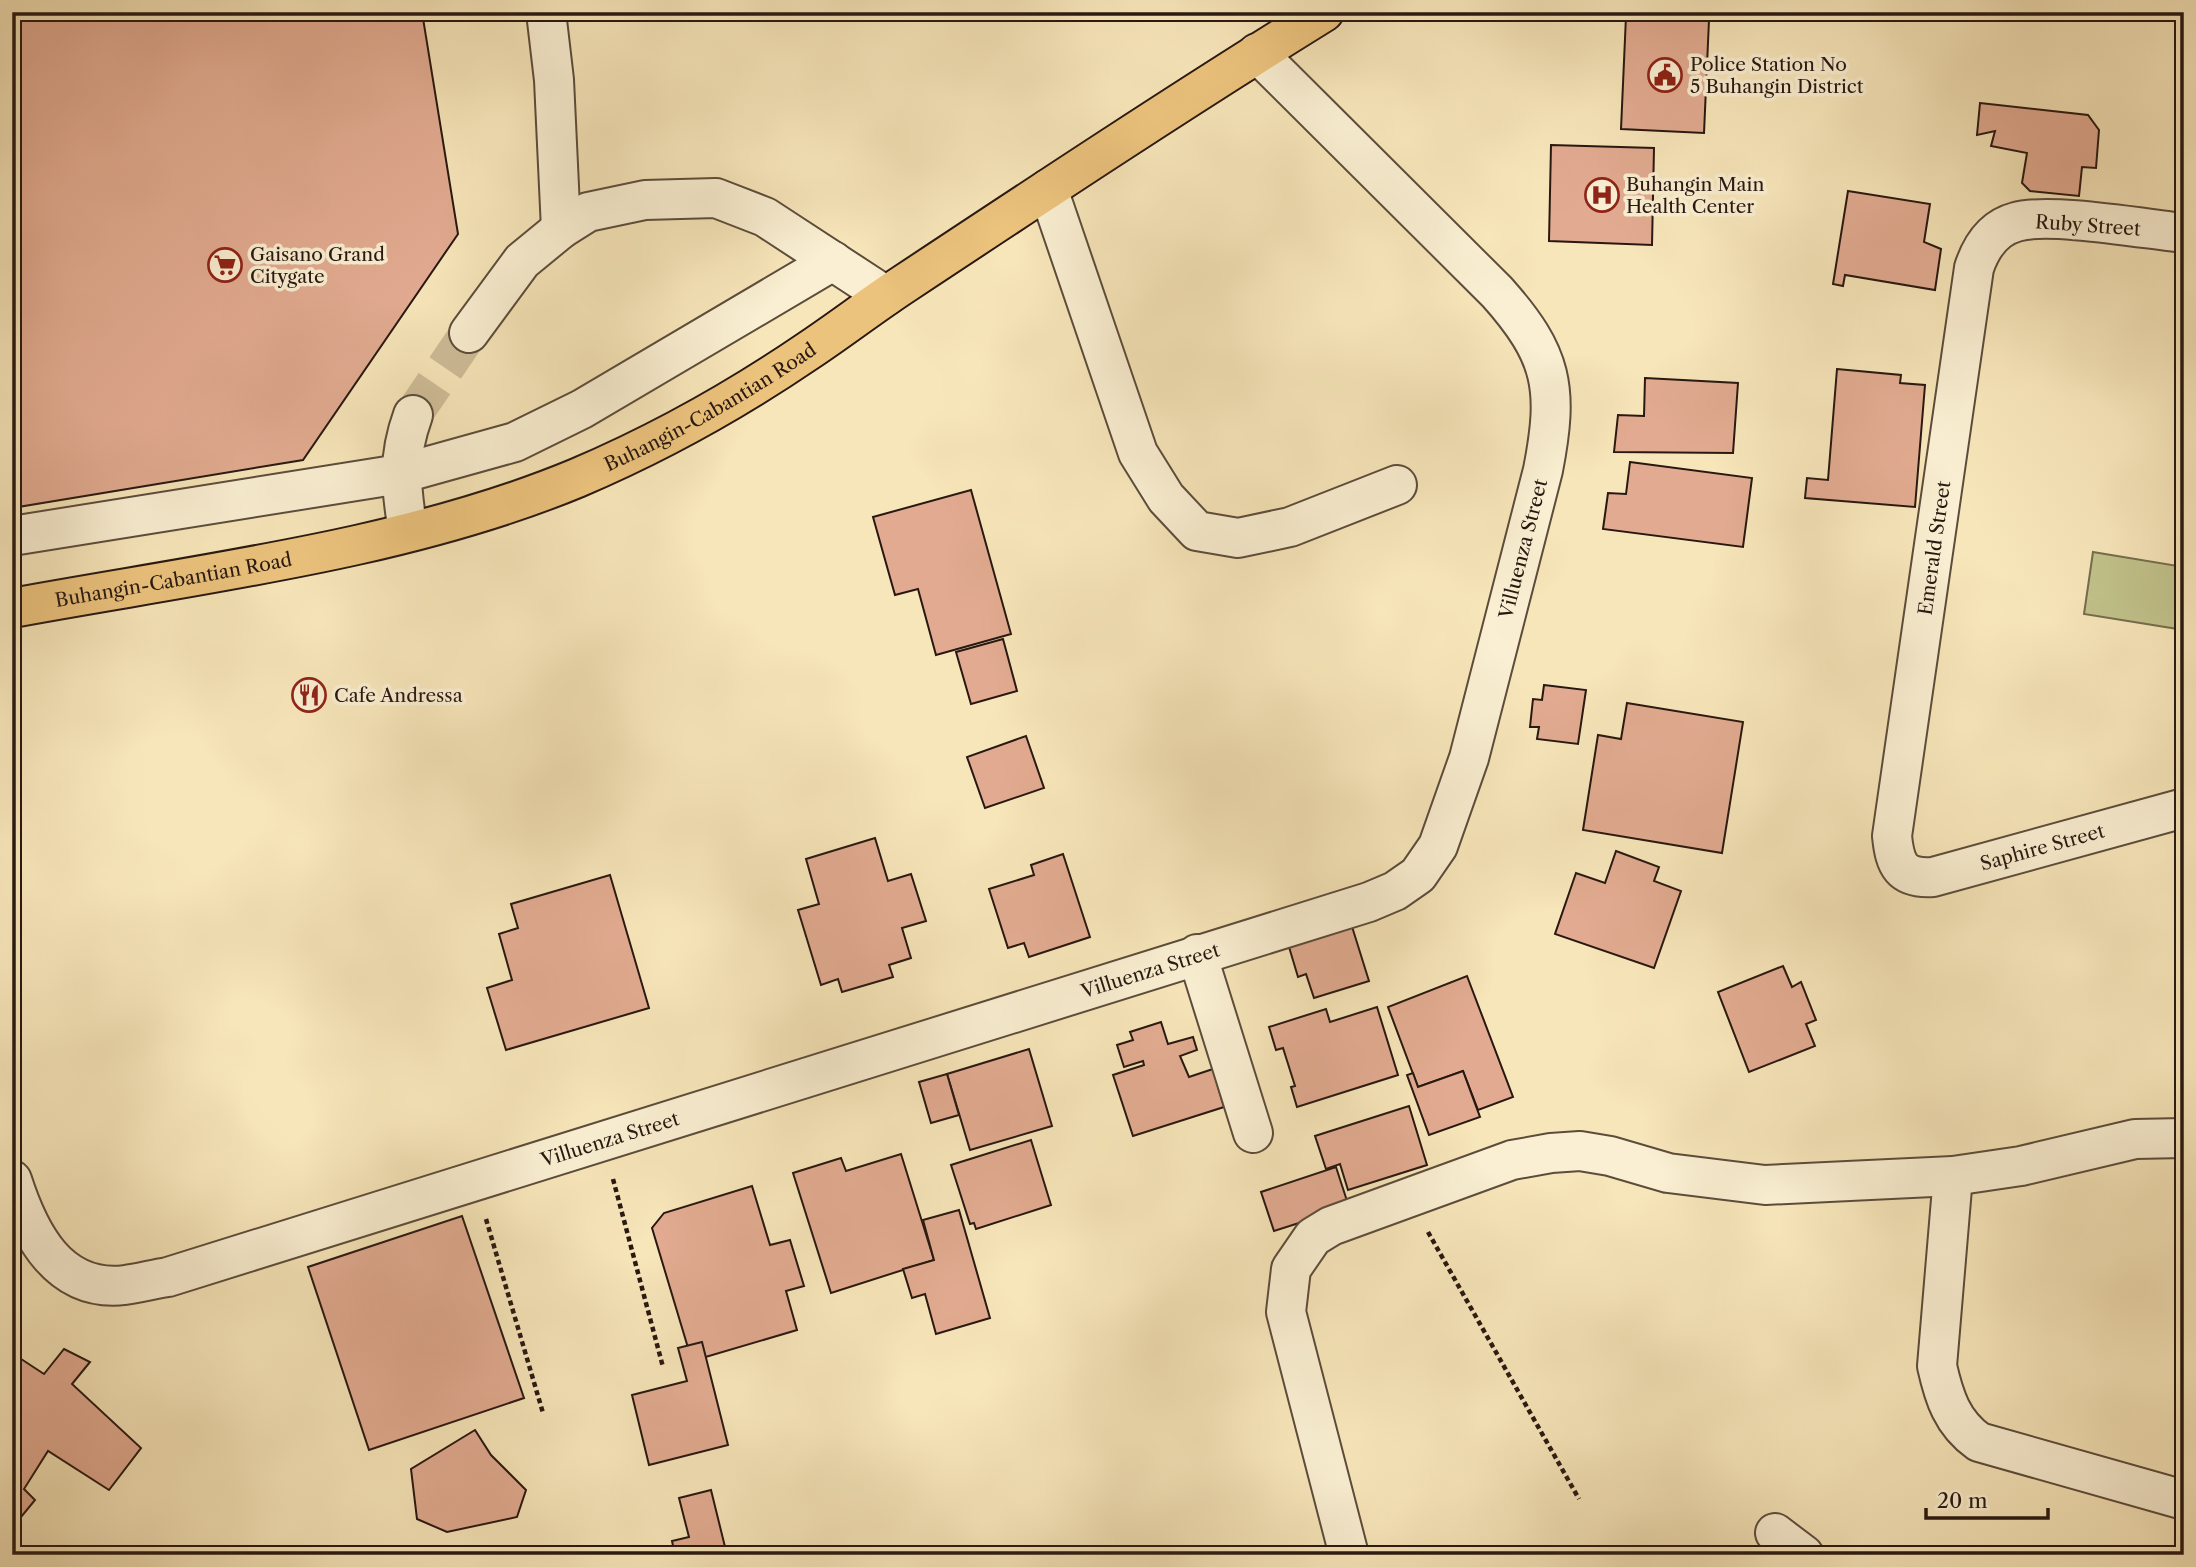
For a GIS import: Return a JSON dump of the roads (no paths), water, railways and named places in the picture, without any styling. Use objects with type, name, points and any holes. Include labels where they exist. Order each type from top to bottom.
[{"type":"main road","name":"Buhangin-Cabantian Road","points":[[12,608],[408,532],[504,505],[577,478],[672,433],[806,353],[886,296],[1048,189],[1324,12]]},
{"type":"street","points":[[546,12],[554,80],[561,229]]},
{"type":"street","name":"Villuenza Street","points":[[12,1180],[35,1239],[55,1263],[88,1281],[122,1286],[168,1277],[1395,891],[1418,874],[1438,846],[1480,719],[1551,427],[1552,388],[1539,350],[1522,320],[1257,53]]},
{"type":"street","points":[[1048,189],[1138,453],[1166,498],[1197,531],[1238,538],[1290,527],[1397,485]]},
{"type":"street","points":[[469,334],[522,261],[561,229],[588,212],[618,204],[684,197],[716,198],[765,217],[886,296]]},
{"type":"street","name":"Ruby Street","points":[[1995,232],[2015,222],[2040,218],[2184,233]]},
{"type":"street","name":"Emerald Street","points":[[1901,869],[1894,854],[1892,836],[1974,268],[1981,248],[1995,232]]},
{"type":"street","points":[[12,536],[400,474],[515,442],[582,409],[832,261]]},
{"type":"street","points":[[408,532],[400,474],[402,445],[413,415]]},
{"type":"street","name":"Saphire Street","points":[[1901,869],[1916,878],[1933,877],[2184,808]]},
{"type":"street","points":[[1197,954],[1253,1133]]},
{"type":"street","points":[[1349,1555],[1286,1312],[1286,1291],[1291,1269],[1313,1237],[1331,1226],[1512,1160],[1580,1151],[1610,1156],[1668,1173],[1765,1185],[1954,1176],[2021,1166],[2135,1139],[2184,1138]]},
{"type":"street","points":[[1954,1176],[1937,1366],[1943,1396],[1955,1418],[1967,1433],[1979,1442],[2184,1500]]},
{"type":"tunnel","points":[[413,415],[469,333]]},
{"type":"place","name":"Police Station No 5 Buhangin District","points":[[1665,75]]},
{"type":"place","name":"Buhangin Main Health Center","points":[[1602,195]]},
{"type":"place","name":"Gaisano Grand Citygate","points":[[225,265]]},
{"type":"place","name":"Cafe Andressa","points":[[309,695]]}]
